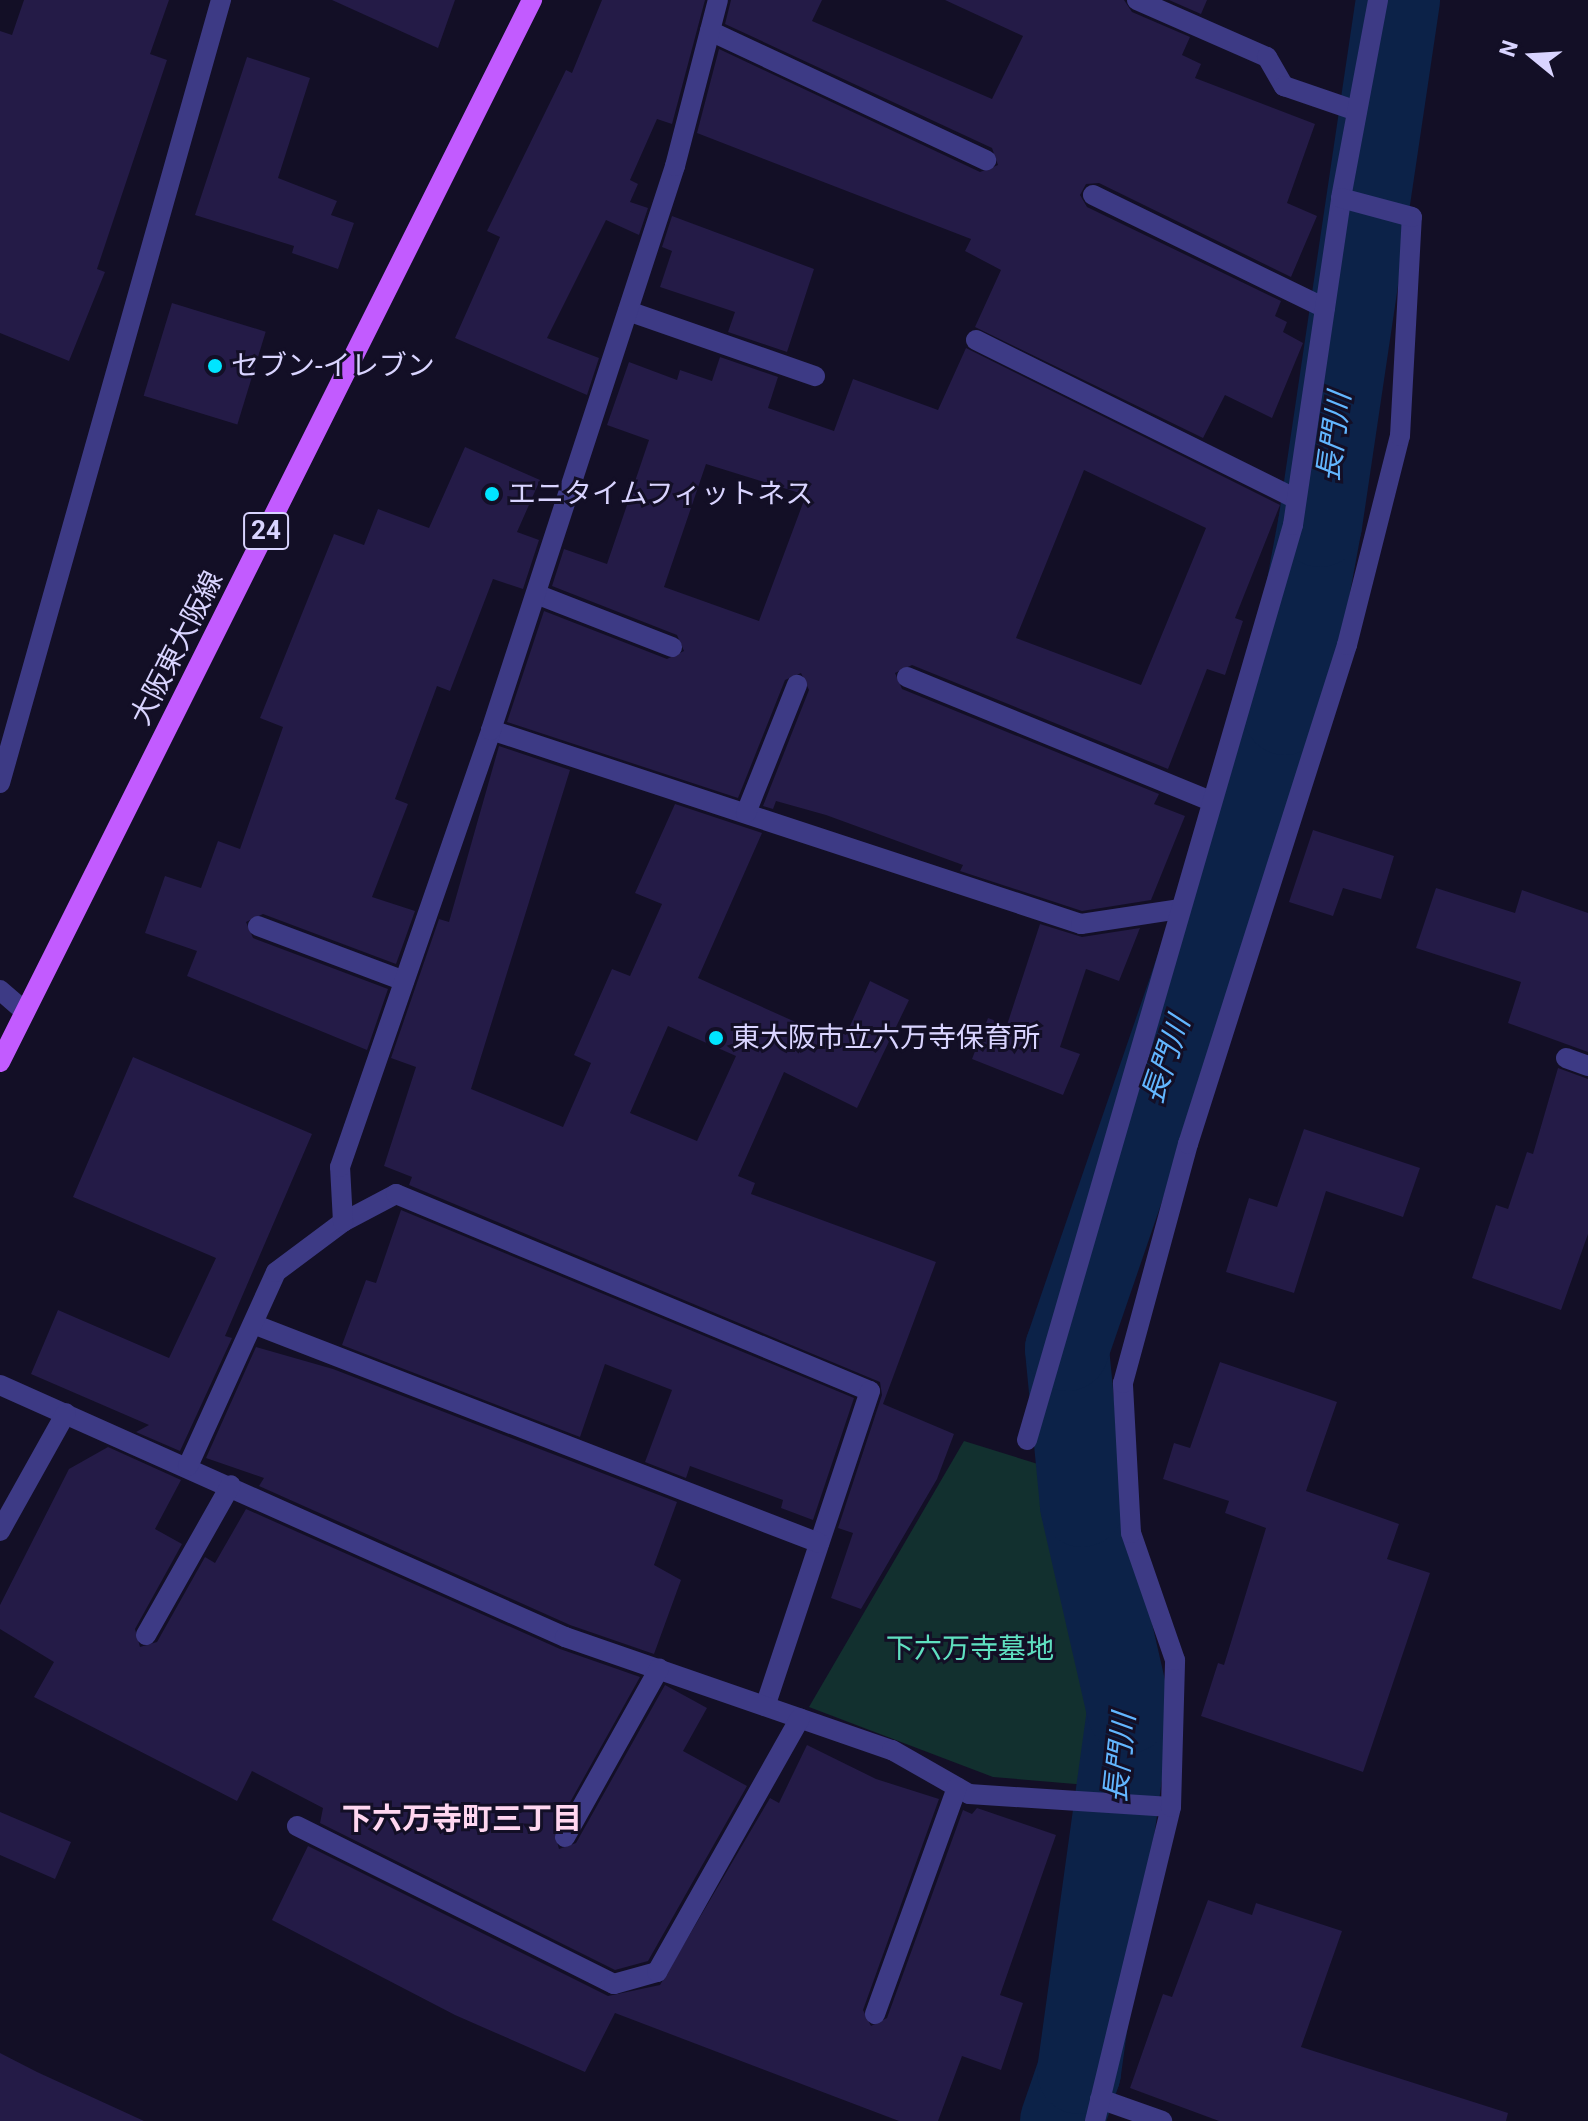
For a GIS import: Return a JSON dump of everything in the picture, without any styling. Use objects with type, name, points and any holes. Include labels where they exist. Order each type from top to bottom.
[{"type":"main road","name":"大阪東大阪線","points":[[0,1062],[532,0]]},
{"type":"street","points":[[0,783],[221,0]]},
{"type":"street","points":[[343,1222],[340,1167],[491,730],[675,166],[718,0]]},
{"type":"street","points":[[1137,0],[1267,57],[1284,86],[1357,111]]},
{"type":"street","points":[[1027,1440],[1296,499],[1357,111],[1378,0]]},
{"type":"street","points":[[710,31],[986,160]]},
{"type":"street","points":[[1093,195],[1325,308]]},
{"type":"street","points":[[1095,2121],[1171,1807],[1175,1660],[1131,1533],[1123,1383],[1188,1144],[1347,645],[1400,436],[1412,217],[1343,199]]},
{"type":"street","points":[[628,311],[815,376]]},
{"type":"street","points":[[976,340],[1296,499]]},
{"type":"street","points":[[536,594],[672,647]]},
{"type":"street","points":[[907,677],[1211,801]]},
{"type":"street","points":[[746,813],[797,685]]},
{"type":"street","points":[[491,730],[1081,924],[1179,909]]},
{"type":"street","points":[[258,926],[404,981]]},
{"type":"street","points":[[0,990],[25,1012]]},
{"type":"street","points":[[1566,1058],[1588,1066]]},
{"type":"street","points":[[188,1466],[276,1272],[343,1222],[396,1194],[870,1391],[765,1706]]},
{"type":"street","points":[[253,1324],[819,1543]]},
{"type":"street","points":[[0,1385],[231,1485],[565,1637],[892,1750],[969,1794],[1171,1807]]},
{"type":"street","points":[[0,1531],[66,1413]]},
{"type":"street","points":[[146,1635],[231,1485]]},
{"type":"street","points":[[565,1837],[659,1669]]},
{"type":"street","points":[[297,1826],[614,1984],[657,1972],[800,1718]]},
{"type":"street","points":[[875,2014],[957,1787]]},
{"type":"street","points":[[1100,2099],[1162,2121]]},
{"type":"green space","name":"下六万寺墓地","points":[[964,1441],[1041,1465],[1104,1746],[1099,1786],[993,1777],[809,1707]]},
{"type":"building","points":[[24,0],[169,0],[150,54],[167,60],[97,269],[105,272],[69,361],[0,333],[0,31],[12,35]]},
{"type":"building","points":[[332,0],[455,0],[438,48]]},
{"type":"building","points":[[602,0],[705,0],[672,124],[657,119],[630,180],[638,184],[630,202],[648,208],[639,235],[606,220],[547,338],[599,358],[587,395],[455,338],[500,237],[487,231],[566,70],[572,73]]},
{"type":"building","points":[[731,0],[822,0],[812,21],[992,99],[1023,36],[945,0],[1124,0],[1132,12],[1190,37],[1182,55],[1201,64],[1195,78],[1315,124],[1287,203],[1317,216],[1291,277],[1099,183],[1086,184],[1080,195],[1087,207],[1281,301],[1275,316],[1287,322],[1283,332],[1303,343],[1272,418],[1225,395],[1203,438],[975,327],[1001,270],[965,251],[971,239],[697,133],[719,49],[980,172],[998,165],[992,148],[725,24]]},
{"type":"building","points":[[1169,0],[1207,0],[1201,14]]},
{"type":"building","points":[[247,57],[310,78],[278,178],[337,201],[331,215],[354,223],[338,269],[292,253],[294,246],[195,215]]},
{"type":"building","points":[[672,216],[814,269],[787,352],[728,332],[735,312],[660,287],[672,251],[662,247]]},
{"type":"building","points":[[172,303],[266,332],[237,424],[144,396]]},
{"type":"building","points":[[966,348],[1280,505],[1235,618],[1243,621],[1225,675],[1207,669],[1168,769],[912,665],[895,673],[902,689],[1159,794],[1154,804],[1185,816],[1151,900],[1082,911],[960,871],[963,865],[826,815],[776,801],[773,809],[763,806],[809,690],[801,673],[785,680],[738,798],[507,722],[544,611],[667,659],[684,651],[677,635],[552,586],[564,549],[607,564],[649,440],[607,425],[629,362],[677,380],[680,370],[712,381],[720,357],[778,377],[768,408],[834,431],[853,379],[938,410]],"holes":[[[706,464],[806,495],[759,621],[664,587]],[[1084,470],[1206,528],[1141,685],[1016,638]]]},
{"type":"building","points":[[465,447],[540,480],[517,532],[539,540],[523,589],[493,579],[450,691],[437,686],[395,799],[408,804],[372,897],[415,911],[396,964],[263,914],[246,922],[253,938],[388,989],[367,1050],[187,976],[197,951],[145,933],[165,876],[201,888],[218,841],[240,849],[283,727],[260,718],[334,534],[364,545],[378,509],[429,528]]},
{"type":"building","points":[[499,746],[570,770],[471,1089],[563,1127],[591,1063],[574,1055],[612,969],[630,976],[662,904],[635,893],[675,804],[762,833],[698,978],[822,1034],[826,1026],[846,1035],[870,981],[909,1000],[857,1108],[784,1072],[738,1176],[755,1183],[751,1194],[936,1262],[883,1404],[954,1434],[937,1479],[861,1609],[831,1598],[853,1533],[838,1528],[882,1395],[880,1382],[409,1185],[412,1177],[384,1166],[416,1067],[391,1058],[439,919],[449,922]],"holes":[[[668,1026],[736,1056],[697,1141],[630,1113]]]},
{"type":"building","points":[[1313,830],[1394,856],[1381,899],[1343,888],[1333,916],[1289,902]]},
{"type":"building","points":[[1436,888],[1515,913],[1522,890],[1588,913],[1588,1052],[1508,1023],[1521,982],[1416,948]]},
{"type":"building","points":[[1040,924],[1082,937],[1140,928],[1119,981],[1086,969],[1060,1047],[1080,1054],[1063,1095],[972,1059],[988,1018],[1007,1025]]},
{"type":"building","points":[[133,1057],[312,1134],[225,1336],[232,1338],[180,1451],[136,1432],[149,1425],[31,1374],[58,1310],[169,1358],[216,1258],[73,1197]]},
{"type":"building","points":[[1558,1068],[1588,1079],[1588,1234],[1561,1310],[1472,1278],[1496,1205],[1508,1209],[1527,1152],[1533,1154]]},
{"type":"building","points":[[1304,1129],[1420,1168],[1403,1217],[1326,1191],[1294,1293],[1226,1272],[1249,1198],[1277,1207]]},
{"type":"building","points":[[401,1210],[854,1398],[813,1520],[781,1508],[783,1500],[690,1466],[686,1478],[645,1462],[672,1390],[605,1364],[580,1437],[342,1345],[366,1280],[376,1283]]},
{"type":"building","points":[[256,1347],[333,1369],[677,1502],[654,1565],[681,1580],[654,1654],[570,1625],[259,1486],[264,1478],[206,1458]]},
{"type":"building","points":[[1220,1362],[1337,1402],[1306,1491],[1399,1524],[1387,1559],[1430,1573],[1363,1772],[1201,1716],[1218,1663],[1224,1665],[1266,1528],[1225,1513],[1229,1501],[1163,1479],[1174,1443],[1190,1448]]},
{"type":"building","points":[[108,1447],[181,1480],[155,1529],[182,1544],[135,1629],[140,1647],[157,1642],[205,1557],[215,1563],[246,1509],[560,1649],[640,1677],[554,1831],[559,1849],[576,1843],[665,1685],[707,1708],[683,1751],[747,1786],[648,1961],[615,1970],[320,1823],[323,1808],[252,1771],[237,1801],[34,1697],[54,1662],[0,1629],[0,1605],[69,1469]]},
{"type":"building","points":[[807,1745],[876,1779],[939,1799],[863,2010],[871,2026],[887,2018],[963,1810],[972,1814],[977,1808],[1056,1835],[1000,1995],[1023,2003],[1001,2070],[962,2056],[938,2121],[899,2121],[615,2013],[585,2072],[455,2015],[272,1920],[308,1846],[608,1996],[660,1985],[770,1798],[779,1803]]},
{"type":"building","points":[[0,1812],[71,1842],[55,1879],[0,1855]]},
{"type":"building","points":[[1208,1900],[1252,1915],[1256,1903],[1342,1931],[1301,2047],[1508,2113],[1506,2121],[1219,2121],[1130,2088],[1163,1994],[1172,1997]]},
{"type":"building","points":[[0,2053],[37,2072],[144,2121],[0,2121]]},
{"type":"waterway","name":"長門川","points":[[1062,2121],[1079,2072],[1129,1711],[1082,1505],[1067,1349],[1285,713],[1320,525],[1398,0]]},
{"type":"place","name":"セブン-イレブン","points":[[215,366]]},
{"type":"place","name":"エニタイムフィットネス","points":[[492,494]]},
{"type":"place","name":"東大阪市立六万寺保育所","points":[[716,1038]]},
{"type":"district","name":"下六万寺町三丁目","points":[[462,1819]]}]
